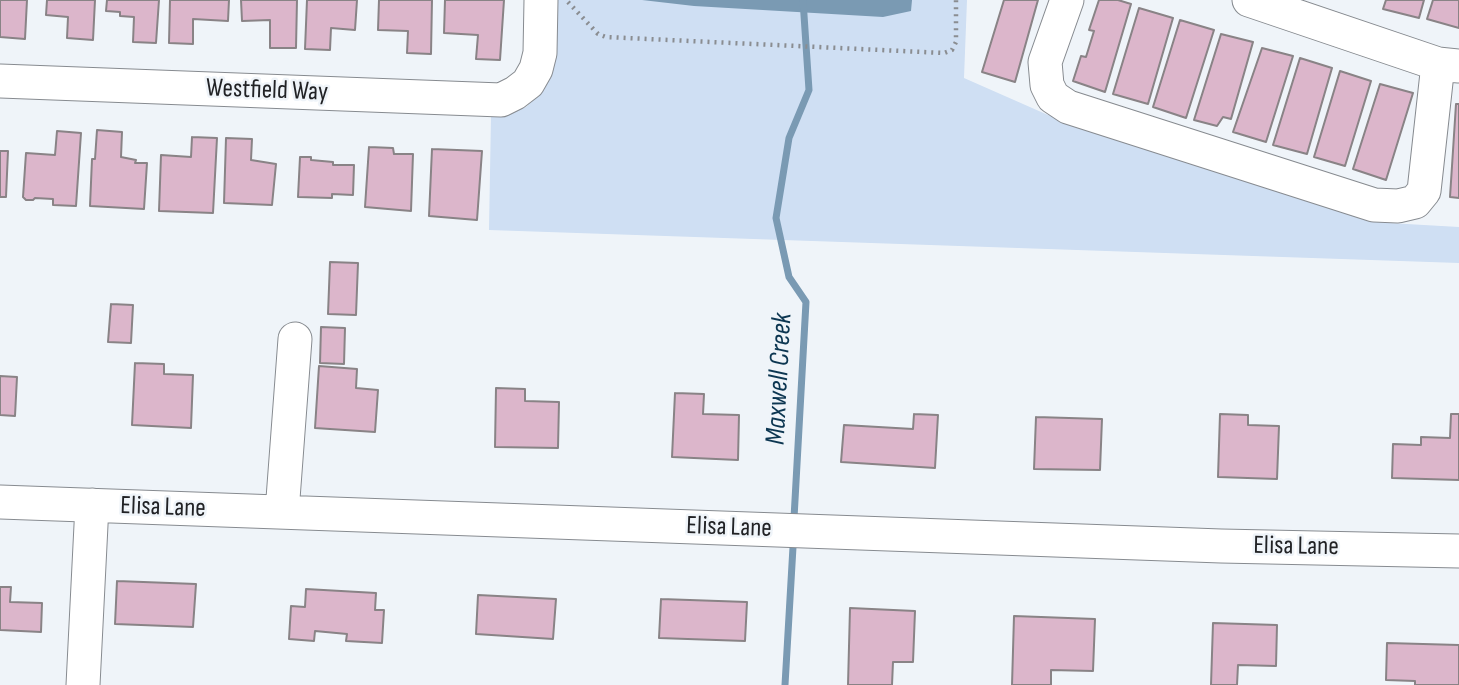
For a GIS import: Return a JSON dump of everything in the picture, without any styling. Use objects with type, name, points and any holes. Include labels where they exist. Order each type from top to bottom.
[{"type":"street","name":"Westfield Way","points":[[0,81],[501,100],[528,83],[536,69],[540,53],[541,0]]},
{"type":"street","points":[[1067,0],[1045,62],[1047,85],[1053,97],[1068,107],[1374,205],[1398,206],[1415,202],[1424,191],[1449,65],[1249,0]]},
{"type":"street","points":[[282,512],[295,339]]},
{"type":"street","name":"Elisa Lane","points":[[0,502],[1194,545],[1459,551]]},
{"type":"street","points":[[83,685],[92,505]]},
{"type":"path","points":[[566,0],[598,34],[606,37],[948,52],[956,42],[956,0]]},
{"type":"shaded area","points":[[555,0],[967,0],[964,78],[1048,115],[1389,223],[1459,227],[1459,263],[489,230],[491,116],[505,115],[526,107],[544,90],[551,75]]},
{"type":"shaded area","points":[[642,0],[912,0],[911,11],[883,17],[694,6]]},
{"type":"building","points":[[0,0],[27,0],[25,39],[0,37]]},
{"type":"building","points":[[47,0],[95,0],[93,40],[67,38],[68,17],[46,15]]},
{"type":"building","points":[[107,0],[159,0],[156,43],[133,42],[134,17],[106,11]]},
{"type":"building","points":[[170,0],[229,0],[228,21],[193,19],[193,44],[169,43]]},
{"type":"building","points":[[241,0],[297,0],[296,48],[270,48],[270,20],[242,21]]},
{"type":"building","points":[[307,0],[357,0],[355,30],[331,28],[330,50],[305,49]]},
{"type":"building","points":[[379,0],[432,0],[431,54],[407,53],[408,31],[378,30]]},
{"type":"building","points":[[445,0],[504,0],[500,60],[476,59],[478,35],[444,33]]},
{"type":"building","points":[[1004,0],[1038,0],[1015,82],[982,72]]},
{"type":"building","points":[[1099,0],[1118,0],[1131,4],[1105,92],[1073,81],[1081,56],[1086,57],[1094,31],[1089,30]]},
{"type":"building","points":[[1386,0],[1424,0],[1419,18],[1383,9]]},
{"type":"building","points":[[1433,0],[1459,0],[1459,28],[1427,19]]},
{"type":"building","points":[[1139,8],[1173,18],[1148,104],[1113,94]]},
{"type":"building","points":[[1180,20],[1214,30],[1186,118],[1153,107]]},
{"type":"building","points":[[1221,34],[1253,42],[1231,119],[1223,117],[1217,126],[1194,120]]},
{"type":"building","points":[[1262,48],[1293,56],[1266,142],[1233,132]]},
{"type":"building","points":[[1300,58],[1332,68],[1307,154],[1273,145]]},
{"type":"building","points":[[1340,71],[1371,81],[1345,166],[1314,157]]},
{"type":"building","points":[[1380,84],[1413,93],[1386,180],[1353,169]]},
{"type":"building","points":[[1456,104],[1459,104],[1459,198],[1450,197]]},
{"type":"building","points":[[97,130],[122,132],[121,157],[136,160],[135,163],[147,163],[144,209],[90,206],[92,159],[95,159]]},
{"type":"building","points":[[57,131],[81,133],[76,206],[53,205],[53,199],[26,200],[23,197],[26,153],[55,155]]},
{"type":"building","points":[[192,137],[217,138],[213,213],[159,211],[161,155],[191,157]]},
{"type":"building","points":[[226,138],[252,139],[251,160],[276,164],[272,205],[224,203]]},
{"type":"building","points":[[369,147],[393,148],[394,154],[413,154],[411,211],[365,207]]},
{"type":"building","points":[[432,149],[482,151],[477,220],[429,216]]},
{"type":"building","points":[[0,151],[8,151],[6,197],[0,197]]},
{"type":"building","points":[[300,157],[333,162],[333,165],[354,165],[353,195],[332,194],[332,198],[298,197]]},
{"type":"building","points":[[330,262],[358,263],[356,315],[328,314]]},
{"type":"building","points":[[111,304],[133,305],[131,343],[108,342]]},
{"type":"building","points":[[321,327],[345,328],[344,364],[320,363]]},
{"type":"building","points":[[135,363],[164,364],[164,374],[193,375],[191,428],[132,425]]},
{"type":"building","points":[[319,366],[357,369],[356,388],[378,390],[375,432],[315,428]]},
{"type":"building","points":[[0,376],[17,377],[15,416],[0,415]]},
{"type":"building","points":[[496,388],[525,389],[525,401],[559,402],[558,448],[495,447]]},
{"type":"building","points":[[675,393],[704,394],[703,414],[739,415],[738,460],[672,457]]},
{"type":"building","points":[[914,414],[938,415],[935,468],[841,462],[844,425],[913,429]]},
{"type":"building","points":[[1220,414],[1248,415],[1248,425],[1279,426],[1277,479],[1218,477]]},
{"type":"building","points":[[1451,414],[1459,414],[1459,480],[1392,478],[1393,444],[1421,445],[1421,437],[1450,438]]},
{"type":"building","points":[[1036,417],[1102,419],[1100,470],[1034,469]]},
{"type":"building","points":[[117,581],[196,584],[193,627],[115,624]]},
{"type":"building","points":[[0,587],[11,587],[10,602],[42,603],[41,632],[0,630]]},
{"type":"building","points":[[306,589],[376,593],[375,610],[384,610],[382,643],[346,641],[347,634],[315,631],[314,641],[289,639],[291,606],[305,607]]},
{"type":"building","points":[[478,595],[556,599],[553,639],[476,634]]},
{"type":"building","points":[[661,599],[747,602],[745,641],[659,638]]},
{"type":"building","points":[[850,608],[915,611],[913,662],[893,662],[892,685],[848,685]]},
{"type":"building","points":[[1014,616],[1095,619],[1093,671],[1051,670],[1051,685],[1012,685]]},
{"type":"building","points":[[1213,623],[1277,625],[1276,666],[1238,665],[1237,685],[1211,685]]},
{"type":"building","points":[[1387,643],[1459,645],[1459,685],[1415,685],[1415,681],[1386,680]]},
{"type":"waterway","name":"Maxwell Creek","points":[[794,518],[806,302],[789,277],[776,218],[789,138],[809,90],[803,0]]},
{"type":"waterway","name":"Maxwell Creek","points":[[785,685],[793,547]]}]
